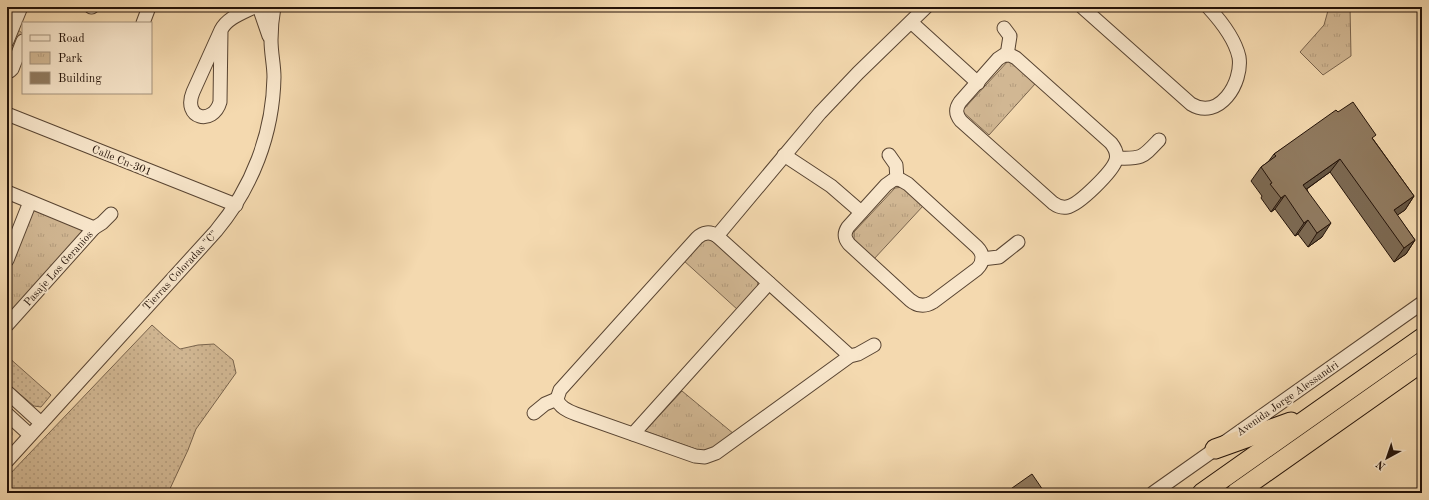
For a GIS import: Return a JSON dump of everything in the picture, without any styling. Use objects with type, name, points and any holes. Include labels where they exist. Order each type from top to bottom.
[{"type":"highway","points":[[1202,493],[1422,338]]},
{"type":"highway","points":[[1236,493],[1422,362]]},
{"type":"highway","points":[[1215,449],[1313,415]]},
{"type":"street","points":[[143,22],[149,7]]},
{"type":"street","points":[[221,30],[219,107],[213,114],[208,116],[200,116],[191,109],[190,98],[221,30],[230,19],[254,7]]},
{"type":"street","name":"Tierras Coloradas \"C\"","points":[[259,7],[271,42]]},
{"type":"street","name":"Tierras Coloradas \"C\"","points":[[7,461],[216,231],[236,205],[256,166],[268,130],[274,77],[271,42],[274,7]]},
{"type":"street","points":[[717,236],[784,155],[838,94],[926,7]]},
{"type":"street","points":[[1082,7],[1191,104],[1202,109],[1208,109],[1221,102],[1232,89],[1237,77],[1239,63],[1236,48],[1230,36],[1208,7]]},
{"type":"street","points":[[7,40],[21,16]]},
{"type":"street","points":[[911,22],[978,82]]},
{"type":"street","points":[[1004,28],[1010,36],[1007,55]]},
{"type":"street","points":[[7,71],[12,69],[22,46]]},
{"type":"street","points":[[1004,55],[1016,58],[1111,143],[1116,150],[1117,158],[1113,166],[1086,195],[1070,206],[1062,208],[1057,206],[959,118],[956,112],[958,105],[978,82],[998,59],[1004,55]]},
{"type":"street","name":"Calle Cn-301","points":[[7,114],[236,205]]},
{"type":"street","points":[[1117,158],[1140,157],[1147,153],[1159,140]]},
{"type":"street","points":[[784,155],[831,186],[861,212]]},
{"type":"street","points":[[889,155],[896,165],[897,179]]},
{"type":"street","points":[[893,180],[901,180],[908,184],[980,250],[982,263],[977,269],[933,302],[925,305],[917,304],[910,300],[846,240],[846,230],[861,212],[886,185],[893,180]]},
{"type":"street","points":[[7,192],[94,228]]},
{"type":"street","points":[[7,260],[30,202]]},
{"type":"street","name":"Pasaje Los Geranios","points":[[7,325],[94,228],[112,214]]},
{"type":"street","points":[[534,413],[545,404],[557,398],[560,390],[697,238],[704,233],[717,236],[850,356]]},
{"type":"street","points":[[982,259],[999,257],[1018,242]]},
{"type":"street","points":[[633,434],[769,283]]},
{"type":"street","name":"Avenida Jorge Alessandri","points":[[1153,493],[1422,303]]},
{"type":"street","points":[[557,398],[560,404],[568,411],[700,457],[711,455],[850,356],[858,354],[874,345]]},
{"type":"street","points":[[7,392],[41,423]]},
{"type":"street","points":[[7,414],[30,435]]},
{"type":"green space","points":[[1329,7],[1350,7],[1351,56],[1323,75],[1300,52],[1324,25]]},
{"type":"green space","points":[[16,28],[22,33],[22,36],[11,63],[7,60],[7,51]]},
{"type":"green space","points":[[1009,60],[1035,84],[989,135],[962,111]]},
{"type":"green space","points":[[903,187],[923,206],[874,259],[854,242],[854,232],[895,188]]},
{"type":"green space","points":[[37,210],[85,230],[7,318],[7,276],[31,215],[33,211]]},
{"type":"green space","points":[[706,235],[758,282],[757,289],[738,310],[683,260]]},
{"type":"green space","points":[[152,325],[180,349],[198,345],[214,344],[233,360],[236,373],[196,429],[168,493],[7,493],[7,477]]},
{"type":"green space","points":[[7,356],[51,395],[41,407],[34,406],[7,383]]},
{"type":"green space","points":[[682,391],[734,434],[707,453],[645,431]]},
{"type":"green space","points":[[7,426],[11,430],[12,434],[7,443]]},
{"type":"building","points":[[1353,102],[1376,135],[1372,138],[1414,196],[1394,210],[1415,240],[1404,248],[1340,159],[1303,185],[1331,223],[1317,233],[1308,220],[1304,223],[1285,195],[1281,198],[1270,184],[1272,183],[1261,167],[1276,156],[1274,154],[1336,110],[1338,112]]},
{"type":"building","points":[[1032,474],[1045,493],[1005,493]]}]
